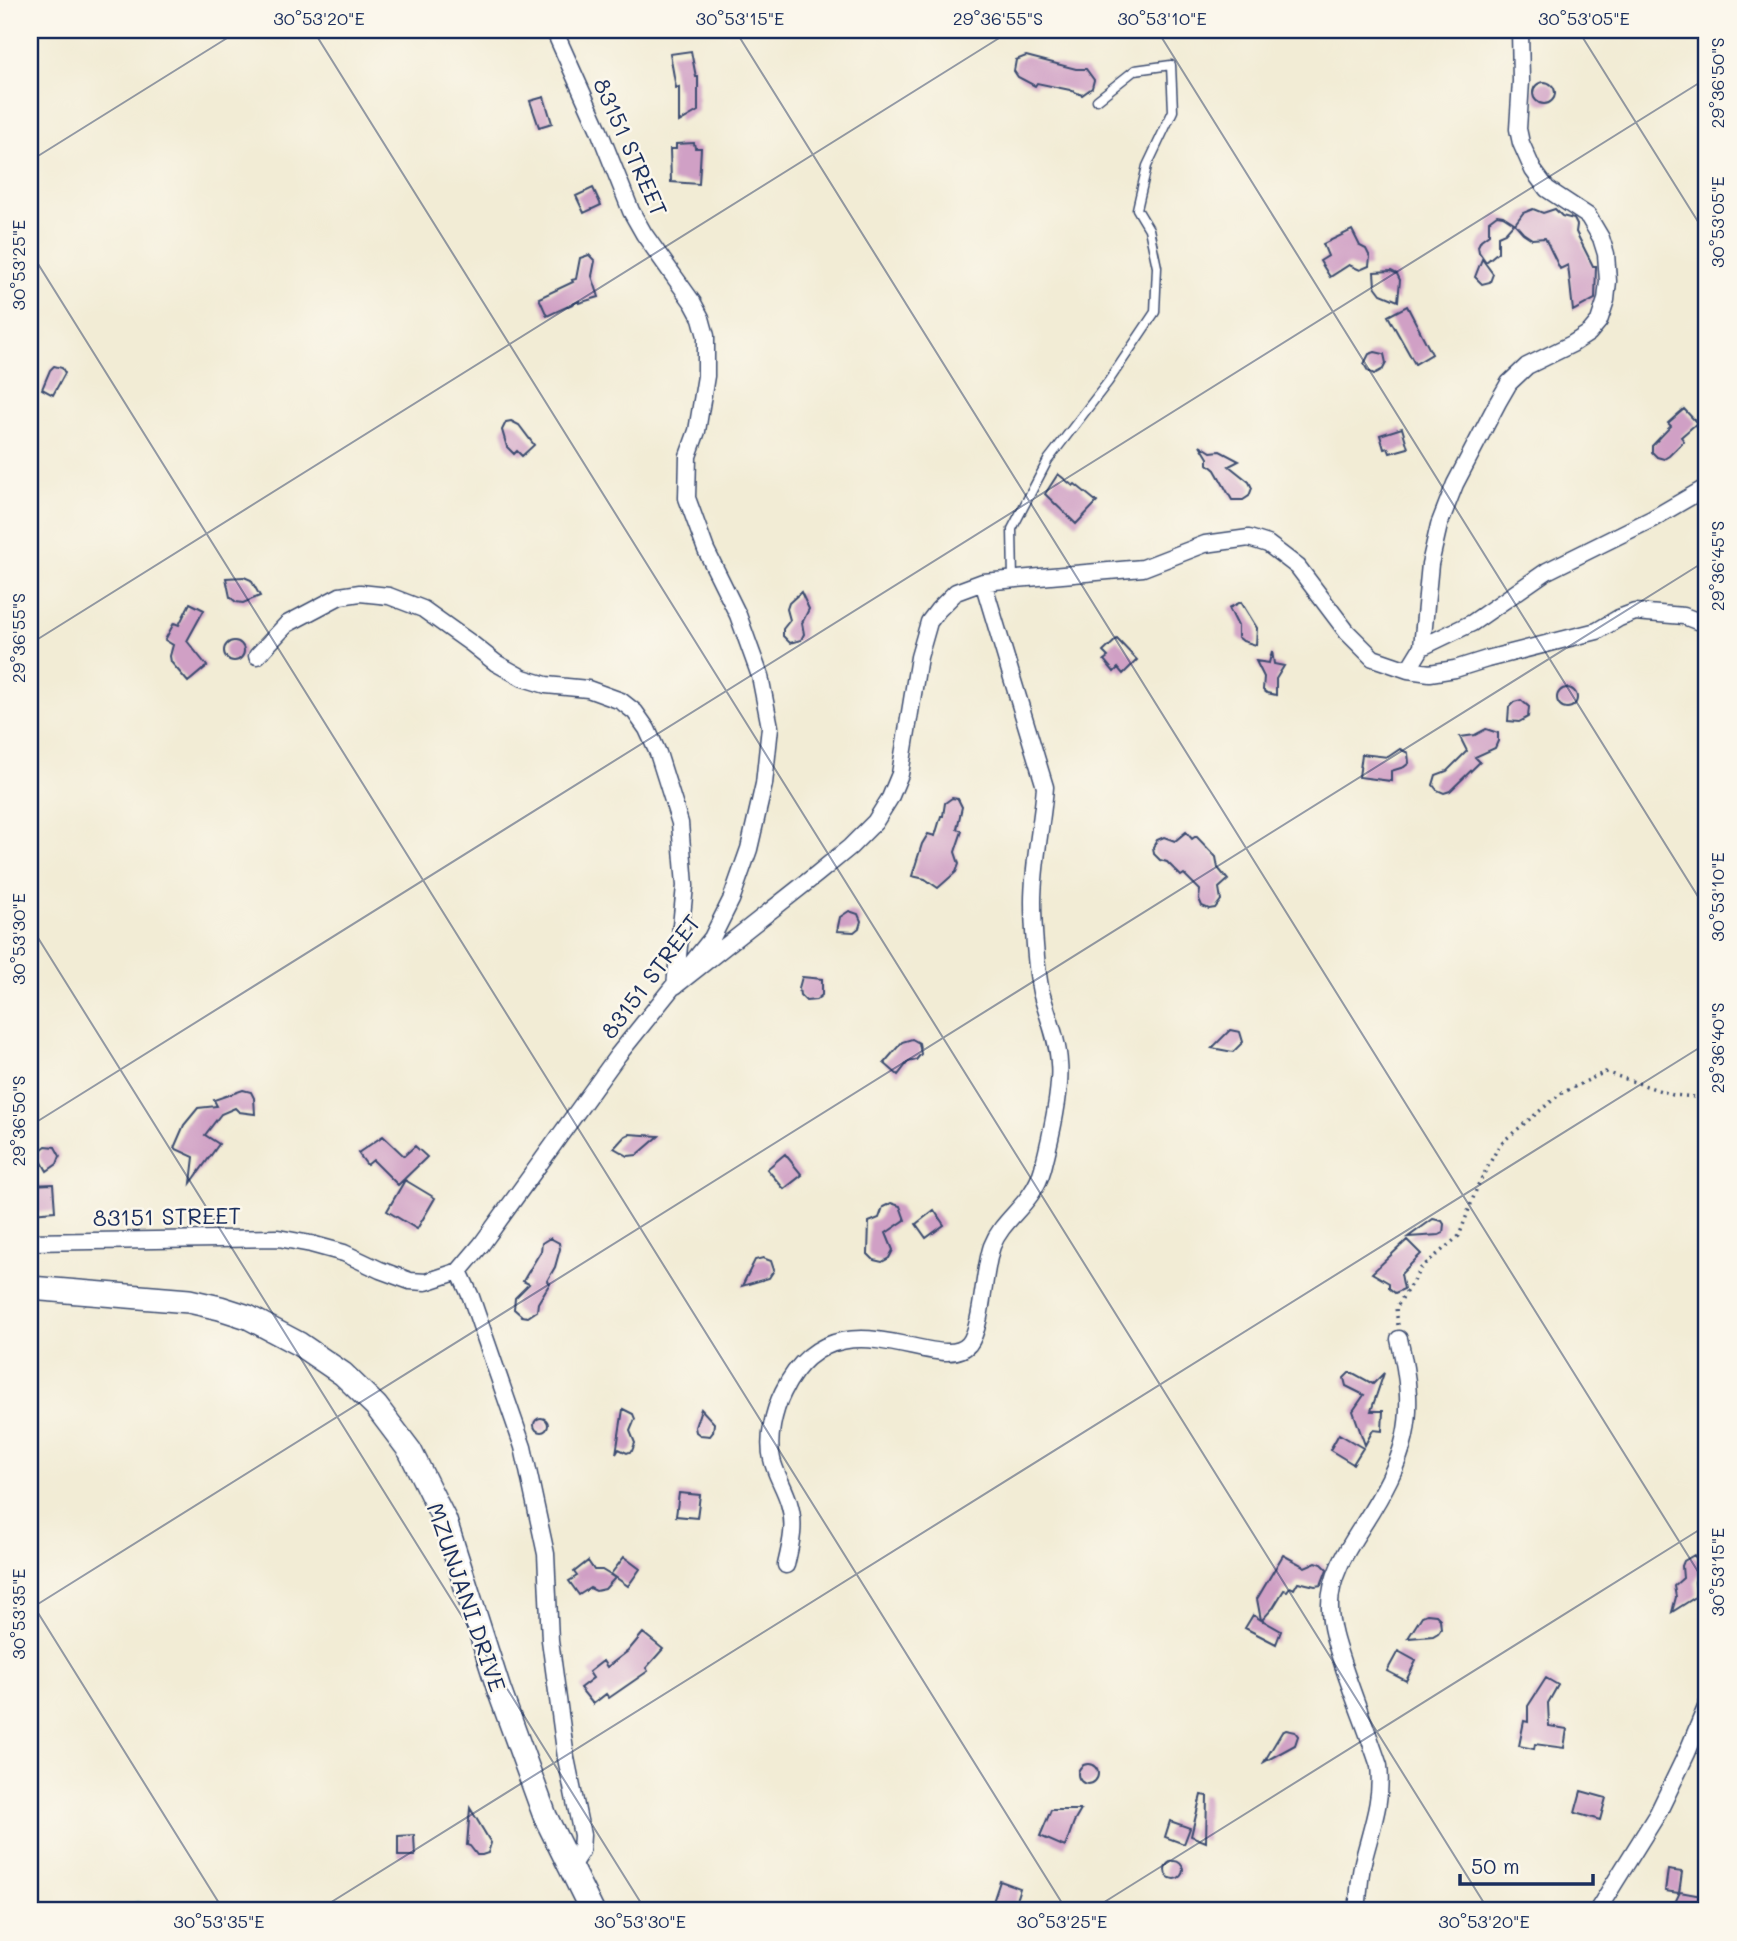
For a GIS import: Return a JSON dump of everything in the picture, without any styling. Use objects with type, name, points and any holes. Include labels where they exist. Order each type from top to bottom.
[{"type":"main road","name":"MZUNJANI DRIVE","points":[[30,1288],[189,1301],[248,1317],[299,1344],[343,1374],[376,1406],[410,1451],[445,1521],[499,1690],[545,1816],[592,1911]]},
{"type":"street","name":"83151 STREET","points":[[30,1242],[278,1238],[344,1253],[410,1281],[426,1282],[458,1271],[481,1245],[618,1055],[712,938],[731,900],[748,849],[764,784],[770,727],[760,676],[738,615],[706,550],[687,498],[688,456],[699,419],[706,376],[706,336],[693,303],[631,211],[598,128],[554,30]]},
{"type":"street","points":[[1408,670],[1422,647],[1430,564],[1439,525],[1455,484],[1498,402],[1509,383],[1527,366],[1589,333],[1599,321],[1606,300],[1607,267],[1601,238],[1588,216],[1547,189],[1533,170],[1521,143],[1517,129],[1521,80],[1520,30]]},
{"type":"street","points":[[1422,647],[1472,623],[1547,570],[1652,519],[1707,487]]},
{"type":"street","points":[[675,986],[850,847],[875,822],[890,798],[900,774],[919,657],[929,622],[956,592],[983,582],[1143,568],[1205,544],[1249,538],[1268,544],[1298,567],[1347,632],[1373,658],[1408,670],[1430,673],[1455,670],[1487,659],[1597,631],[1634,612],[1684,615],[1707,625]]},
{"type":"street","points":[[786,1565],[793,1535],[791,1512],[772,1460],[771,1447],[774,1419],[790,1378],[808,1357],[823,1348],[855,1339],[873,1338],[945,1353],[965,1347],[974,1334],[992,1245],[1027,1202],[1038,1185],[1043,1167],[1057,1097],[1060,1064],[1040,988],[1033,902],[1036,851],[1043,817],[1045,787],[983,582]]},
{"type":"street","points":[[257,656],[287,624],[340,596],[360,593],[389,596],[423,610],[496,663],[523,678],[546,685],[588,688],[628,706],[647,729],[658,753],[680,823],[685,886],[675,986]]},
{"type":"street","points":[[458,1271],[471,1297],[523,1447],[545,1554],[550,1640],[566,1758],[582,1835],[581,1851],[570,1868]]},
{"type":"street","points":[[1357,1911],[1362,1865],[1380,1801],[1381,1784],[1379,1766],[1338,1650],[1329,1608],[1337,1569],[1390,1482],[1397,1464],[1408,1421],[1406,1367],[1399,1339]]},
{"type":"street","points":[[1597,1911],[1658,1813],[1707,1705]]},
{"type":"lane","points":[[1013,580],[1013,529],[1048,460],[1108,382],[1156,312],[1157,267],[1149,229],[1137,209],[1147,166],[1173,110],[1171,65],[1135,69],[1097,100]]},
{"type":"path","points":[[1399,1339],[1396,1308],[1422,1268],[1459,1236],[1478,1185],[1500,1144],[1560,1094],[1605,1072],[1673,1095],[1707,1098]]},
{"type":"building","points":[[691,51],[698,77],[698,111],[679,122],[679,87],[676,88],[670,54]]},
{"type":"building","points":[[1026,56],[1076,69],[1086,69],[1094,80],[1092,88],[1082,95],[1037,83],[1035,86],[1018,77],[1014,71],[1016,60]]},
{"type":"building","points":[[1544,82],[1552,85],[1555,93],[1552,101],[1544,104],[1536,101],[1533,93],[1536,85]]},
{"type":"building","points":[[544,97],[552,123],[539,127],[530,101]]},
{"type":"building","points":[[694,143],[695,148],[701,148],[699,184],[671,182],[670,149],[676,149],[676,144]]},
{"type":"building","points":[[593,188],[601,205],[584,213],[576,196]]},
{"type":"building","points":[[1533,209],[1543,213],[1555,209],[1562,216],[1574,219],[1576,232],[1593,266],[1596,266],[1595,299],[1573,311],[1568,265],[1560,269],[1545,238],[1532,239],[1515,224],[1523,213]]},
{"type":"building","points":[[1497,215],[1514,223],[1498,236],[1498,252],[1486,262],[1478,246],[1489,234],[1489,221]]},
{"type":"building","points":[[1352,230],[1360,246],[1366,249],[1370,257],[1369,266],[1360,270],[1349,265],[1330,277],[1320,261],[1328,256],[1323,244]]},
{"type":"building","points":[[589,255],[595,261],[592,276],[599,297],[579,301],[547,316],[539,298],[573,282],[580,258]]},
{"type":"building","points":[[1482,259],[1493,274],[1490,282],[1482,284],[1475,277]]},
{"type":"building","points":[[1391,271],[1397,274],[1400,280],[1398,301],[1381,294],[1375,286],[1374,272]]},
{"type":"building","points":[[1407,306],[1432,354],[1415,364],[1388,316]]},
{"type":"building","points":[[1369,354],[1384,354],[1386,363],[1383,369],[1374,374],[1368,371],[1364,364]]},
{"type":"building","points":[[54,366],[62,368],[65,373],[53,395],[42,389]]},
{"type":"building","points":[[1684,409],[1697,423],[1681,437],[1684,441],[1669,456],[1664,459],[1657,457],[1652,452],[1652,446],[1671,426],[1668,423]]},
{"type":"building","points":[[506,422],[519,425],[534,445],[522,456],[517,451],[514,454],[507,447],[502,430]]},
{"type":"building","points":[[1402,428],[1408,448],[1390,453],[1388,448],[1384,449],[1380,435]]},
{"type":"building","points":[[1200,445],[1211,452],[1220,451],[1239,461],[1229,466],[1249,482],[1252,488],[1249,496],[1243,500],[1232,500],[1215,470],[1208,464],[1208,458]]},
{"type":"building","points":[[1058,474],[1097,502],[1076,524],[1045,494]]},
{"type":"building","points":[[244,577],[251,580],[260,596],[243,603],[236,602],[230,597],[226,578]]},
{"type":"building","points":[[801,592],[809,609],[802,623],[804,634],[801,640],[790,643],[783,636],[783,629],[790,620],[787,609],[789,603]]},
{"type":"building","points":[[1241,602],[1257,628],[1256,645],[1238,637],[1238,626],[1229,608]]},
{"type":"building","points":[[190,603],[204,610],[187,641],[207,666],[188,682],[171,662],[173,645],[165,640],[174,623],[179,625]]},
{"type":"building","points":[[1117,639],[1137,660],[1123,674],[1118,668],[1114,672],[1104,660],[1108,657],[1103,652]]},
{"type":"building","points":[[234,641],[241,644],[244,651],[241,658],[234,661],[227,658],[224,651],[227,644]]},
{"type":"building","points":[[1272,651],[1274,664],[1284,666],[1276,679],[1276,695],[1263,690],[1264,677],[1256,661],[1269,663]]},
{"type":"building","points":[[1567,688],[1574,691],[1577,698],[1574,705],[1567,708],[1560,705],[1557,698],[1560,691]]},
{"type":"building","points":[[1521,700],[1529,707],[1528,717],[1519,722],[1508,721],[1509,707]]},
{"type":"building","points":[[1486,729],[1498,733],[1495,748],[1475,757],[1480,762],[1450,791],[1444,793],[1437,790],[1433,785],[1436,775],[1447,771],[1467,751],[1460,737],[1475,735]]},
{"type":"building","points":[[1400,749],[1408,753],[1409,763],[1391,771],[1391,781],[1359,777],[1362,754],[1388,757]]},
{"type":"building","points":[[952,798],[958,799],[962,807],[957,829],[962,831],[955,852],[959,864],[956,872],[938,888],[925,879],[912,876],[922,844],[928,834],[935,836],[945,803]]},
{"type":"building","points":[[1186,832],[1192,839],[1196,836],[1216,857],[1218,868],[1228,880],[1219,888],[1221,900],[1215,908],[1202,906],[1199,899],[1200,890],[1184,874],[1181,876],[1154,854],[1153,847],[1157,840],[1164,837],[1175,841]]},
{"type":"building","points":[[849,911],[858,914],[861,921],[859,928],[854,932],[837,931],[840,917]]},
{"type":"building","points":[[802,977],[822,979],[822,995],[816,1000],[806,1001],[800,995]]},
{"type":"building","points":[[1230,1030],[1240,1032],[1243,1042],[1233,1052],[1212,1048]]},
{"type":"building","points":[[912,1039],[919,1043],[921,1054],[916,1060],[908,1062],[898,1075],[884,1063],[902,1042]]},
{"type":"building","points":[[243,1090],[251,1092],[254,1098],[255,1114],[239,1112],[235,1108],[221,1114],[205,1135],[219,1144],[191,1183],[194,1157],[174,1148],[184,1125],[198,1108],[217,1106],[214,1100]]},
{"type":"building","points":[[629,1134],[659,1136],[637,1155],[628,1156],[614,1148]]},
{"type":"building","points":[[383,1136],[404,1156],[415,1146],[427,1157],[398,1185],[373,1160],[367,1165],[358,1153]]},
{"type":"building","points":[[46,1146],[55,1147],[60,1156],[57,1164],[47,1171],[39,1157]]},
{"type":"building","points":[[785,1154],[802,1175],[784,1189],[767,1169]]},
{"type":"building","points":[[405,1180],[435,1198],[417,1229],[387,1211]]},
{"type":"building","points":[[53,1184],[55,1211],[31,1213],[30,1185]]},
{"type":"building","points":[[891,1203],[900,1206],[905,1220],[886,1233],[893,1250],[889,1258],[882,1262],[874,1260],[868,1254],[869,1222],[879,1218],[883,1207]]},
{"type":"building","points":[[934,1210],[944,1225],[926,1238],[916,1224]]},
{"type":"building","points":[[1433,1219],[1442,1221],[1443,1233],[1408,1237]]},
{"type":"building","points":[[550,1238],[559,1243],[560,1249],[555,1267],[547,1281],[550,1283],[538,1303],[537,1311],[528,1317],[522,1316],[514,1309],[515,1298],[529,1284],[523,1281],[541,1251],[542,1243]]},
{"type":"building","points":[[1407,1240],[1421,1254],[1401,1274],[1404,1289],[1395,1293],[1389,1288],[1389,1283],[1372,1273]]},
{"type":"building","points":[[763,1258],[771,1261],[774,1270],[769,1278],[742,1286],[755,1260]]},
{"type":"building","points":[[1349,1373],[1373,1384],[1384,1373],[1371,1411],[1383,1411],[1382,1431],[1373,1430],[1365,1445],[1353,1411],[1364,1395],[1346,1386],[1344,1378]]},
{"type":"building","points":[[623,1409],[633,1414],[635,1419],[630,1431],[635,1443],[632,1451],[627,1453],[619,1449],[616,1454]]},
{"type":"building","points":[[701,1409],[714,1423],[710,1436],[696,1432]]},
{"type":"building","points":[[538,1418],[544,1418],[548,1425],[544,1432],[538,1432],[534,1428],[534,1422]]},
{"type":"building","points":[[1339,1434],[1363,1448],[1353,1464],[1330,1450]]},
{"type":"building","points":[[679,1493],[700,1495],[697,1518],[676,1516]]},
{"type":"building","points":[[1283,1555],[1305,1567],[1316,1562],[1327,1569],[1321,1585],[1298,1582],[1294,1589],[1290,1587],[1287,1591],[1284,1590],[1262,1620],[1281,1631],[1276,1644],[1245,1628],[1253,1615],[1261,1620],[1257,1599]]},
{"type":"building","points":[[1694,1555],[1701,1569],[1695,1582],[1697,1594],[1672,1612],[1676,1597],[1674,1586],[1683,1578],[1684,1561]]},
{"type":"building","points":[[624,1557],[640,1569],[628,1586],[611,1574]]},
{"type":"building","points":[[588,1561],[594,1570],[602,1570],[615,1578],[605,1589],[596,1591],[590,1588],[579,1595],[569,1581],[577,1576],[574,1572]]},
{"type":"building","points":[[1436,1615],[1440,1619],[1441,1629],[1438,1633],[1433,1636],[1408,1638],[1422,1616]]},
{"type":"building","points":[[643,1633],[663,1649],[646,1668],[648,1671],[609,1698],[606,1694],[593,1704],[580,1688],[593,1678],[589,1672],[603,1661],[607,1667],[628,1651]]},
{"type":"building","points":[[1398,1651],[1416,1661],[1406,1681],[1387,1671]]},
{"type":"building","points":[[1546,1678],[1558,1685],[1548,1703],[1549,1726],[1567,1729],[1564,1748],[1535,1744],[1534,1749],[1519,1746],[1524,1721],[1528,1722],[1528,1706]]},
{"type":"building","points":[[1282,1732],[1295,1732],[1298,1736],[1295,1745],[1264,1762]]},
{"type":"building","points":[[1084,1764],[1092,1764],[1098,1774],[1092,1784],[1084,1784],[1078,1778],[1078,1770]]},
{"type":"building","points":[[1581,1791],[1606,1798],[1600,1820],[1575,1813]]},
{"type":"building","points":[[1201,1795],[1207,1796],[1206,1842],[1191,1836]]},
{"type":"building","points":[[470,1808],[491,1843],[488,1853],[482,1855],[477,1855],[467,1845]]},
{"type":"building","points":[[1051,1810],[1081,1810],[1065,1847],[1040,1836]]},
{"type":"building","points":[[1170,1821],[1190,1828],[1184,1844],[1165,1837]]},
{"type":"building","points":[[414,1835],[415,1856],[398,1856],[398,1836]]},
{"type":"building","points":[[1170,1861],[1178,1861],[1183,1870],[1181,1877],[1170,1879],[1165,1874],[1165,1866]]},
{"type":"building","points":[[1668,1870],[1682,1872],[1679,1893],[1665,1891]]},
{"type":"building","points":[[1000,1881],[1020,1888],[1013,1909],[993,1902]]},
{"type":"building","points":[[1680,1892],[1707,1897],[1707,1911],[1671,1911]]},
{"type":"waterway","points":[[136,1911],[137,1904]]}]
